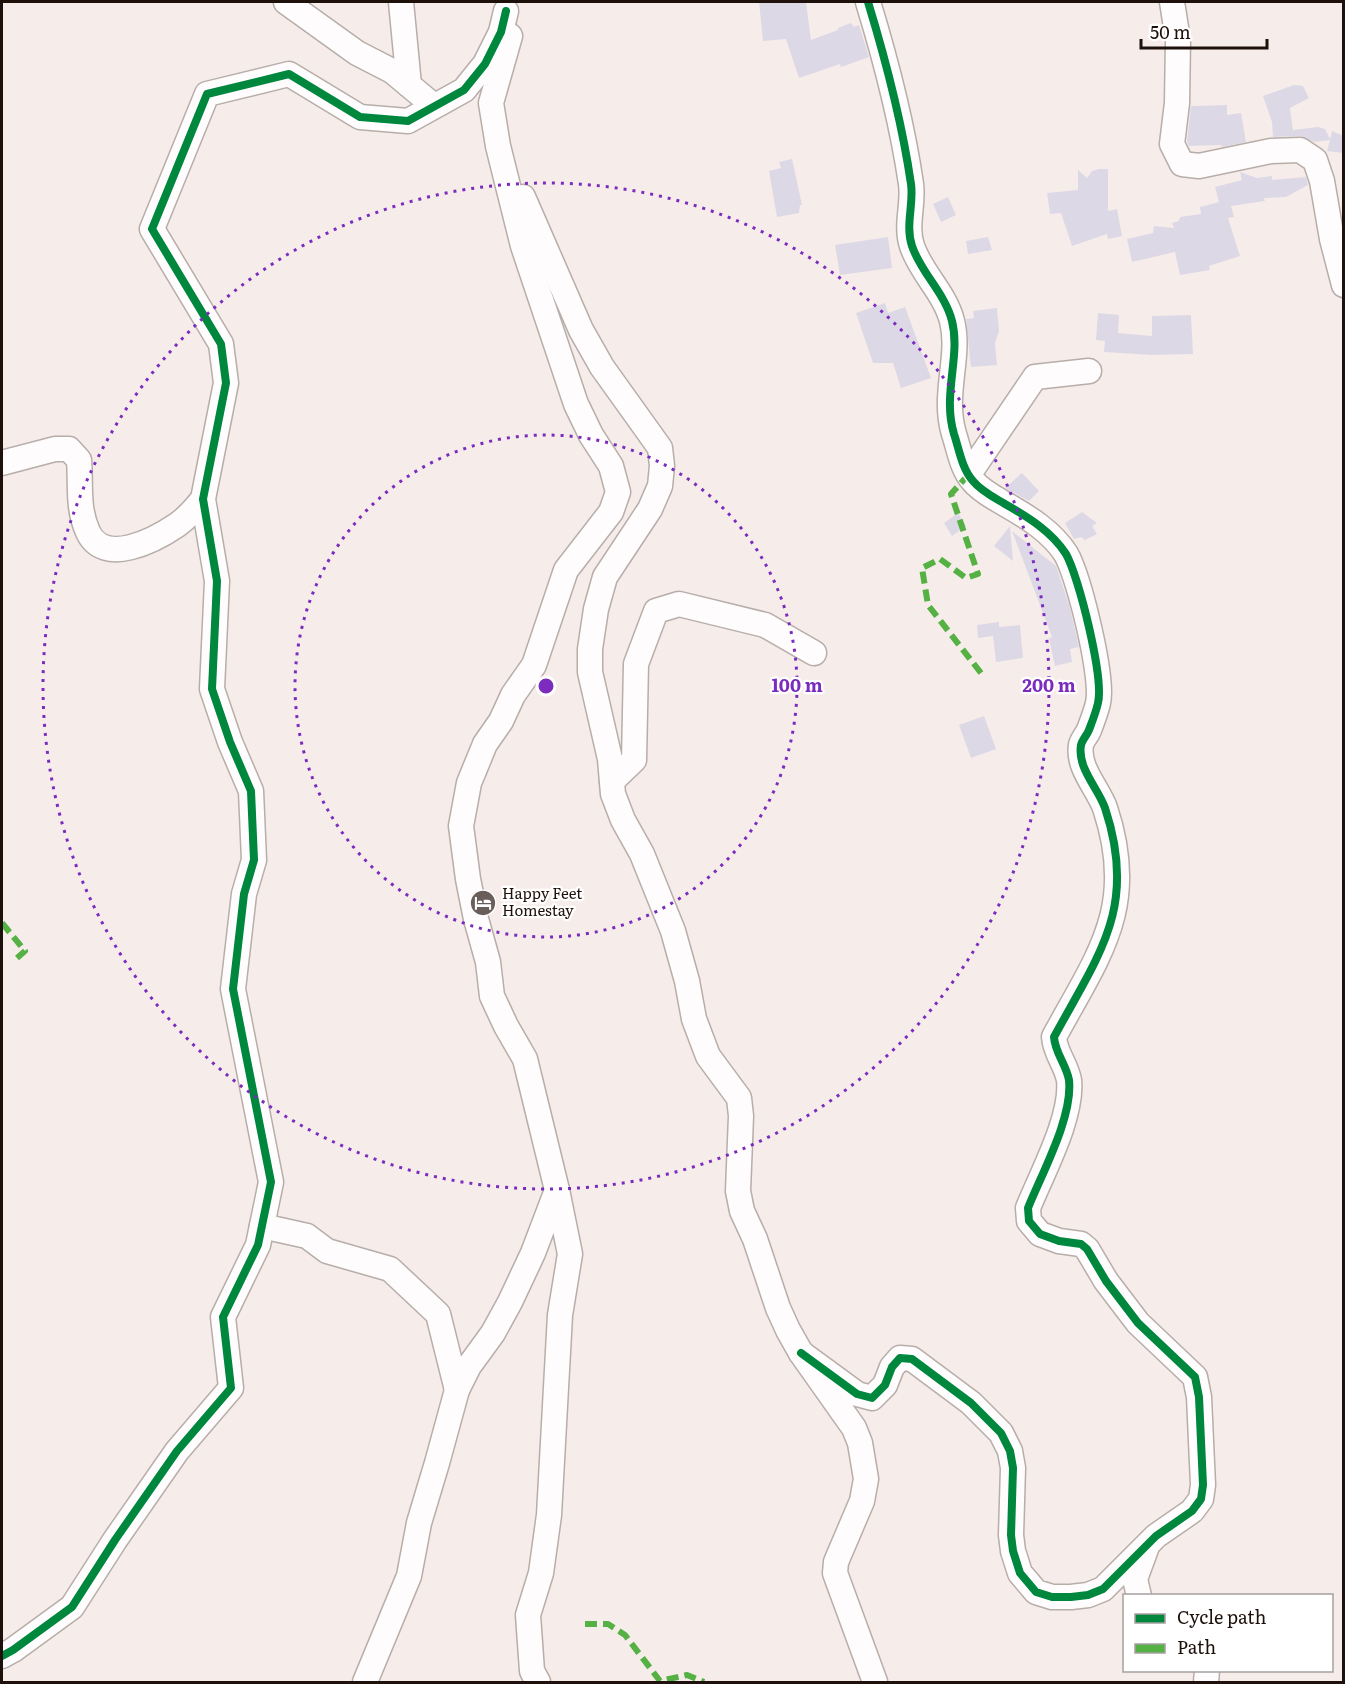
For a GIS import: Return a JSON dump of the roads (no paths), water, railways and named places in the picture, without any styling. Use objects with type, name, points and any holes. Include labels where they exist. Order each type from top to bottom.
[{"type":"street","points":[[286,2],[357,53],[392,71],[434,106]]},
{"type":"street","points":[[401,2],[409,85]]},
{"type":"street","points":[[801,1353],[857,1394],[872,1398],[885,1385],[892,1367],[900,1358],[912,1359],[971,1403],[1001,1433],[1010,1451],[1013,1468],[1011,1524],[1014,1551],[1020,1573],[1036,1592],[1052,1597],[1071,1598],[1103,1589],[1148,1544],[1192,1511],[1201,1499],[1203,1485],[1199,1397],[1195,1377],[1138,1323],[1106,1281],[1087,1249],[1081,1244],[1059,1241],[1040,1234],[1029,1221],[1028,1208],[1060,1133],[1067,1102],[1069,1081],[1065,1065],[1054,1048],[1054,1036],[1103,946],[1113,917],[1118,888],[1113,836],[1104,805],[1082,757],[1081,744],[1099,700],[1098,673],[1087,615],[1066,555],[1049,534],[1025,515],[988,494],[972,481],[951,422],[950,381],[955,337],[951,318],[912,246],[909,228],[912,189],[903,136],[868,2]]},
{"type":"street","points":[[1172,2],[1178,40],[1177,103],[1172,144],[1182,164],[1199,166],[1271,151],[1291,150],[1300,150],[1315,160],[1322,181],[1332,239],[1344,285]]},
{"type":"street","points":[[2,1656],[72,1607],[177,1450],[231,1388],[223,1317],[258,1245],[271,1182],[233,989],[244,894],[254,860],[251,791],[230,742],[212,689],[217,581],[203,499],[226,384],[221,344],[152,229],[207,94],[289,74],[360,117],[408,121],[465,90],[485,64],[501,32],[505,6]]},
{"type":"street","points":[[505,6],[510,38],[491,103],[498,146],[523,246],[572,393],[591,435],[611,466],[618,492],[610,512],[566,570],[534,665],[513,695],[501,721],[485,744],[469,783],[461,825],[470,889],[488,962],[492,996],[525,1059],[570,1254],[560,1315],[549,1515],[541,1573],[528,1615],[532,1671],[538,1683]]},
{"type":"street","points":[[498,146],[525,201],[581,330],[602,367],[660,448],[662,466],[660,486],[650,509],[605,577],[596,609],[590,649],[590,672],[596,705],[605,735],[614,794],[623,820],[642,854],[673,931],[687,981],[694,1019],[708,1056],[739,1098],[741,1116],[738,1191],[742,1211],[764,1263],[778,1308],[801,1353],[854,1428],[860,1443],[866,1479],[862,1501],[836,1562],[835,1573],[875,1683]]},
{"type":"street","points":[[969,474],[1035,377],[1089,372]]},
{"type":"street","points":[[2,463],[55,449],[69,449],[79,460],[80,506],[89,534],[100,547],[111,550],[131,547],[163,533],[190,514],[203,499]]},
{"type":"street","points":[[612,781],[634,760],[636,664],[656,610],[679,604],[765,625],[814,653]]},
{"type":"street","points":[[365,1683],[409,1576],[418,1523],[457,1390],[468,1366],[493,1333],[510,1302],[533,1253],[557,1191]]},
{"type":"street","points":[[262,1226],[308,1236],[327,1251],[390,1269],[438,1314],[457,1390]]},
{"type":"street","points":[[1139,1594],[1136,1579],[1148,1544]]},
{"type":"place","name":"Happy Feet Homestay","points":[[483,903]]}]
